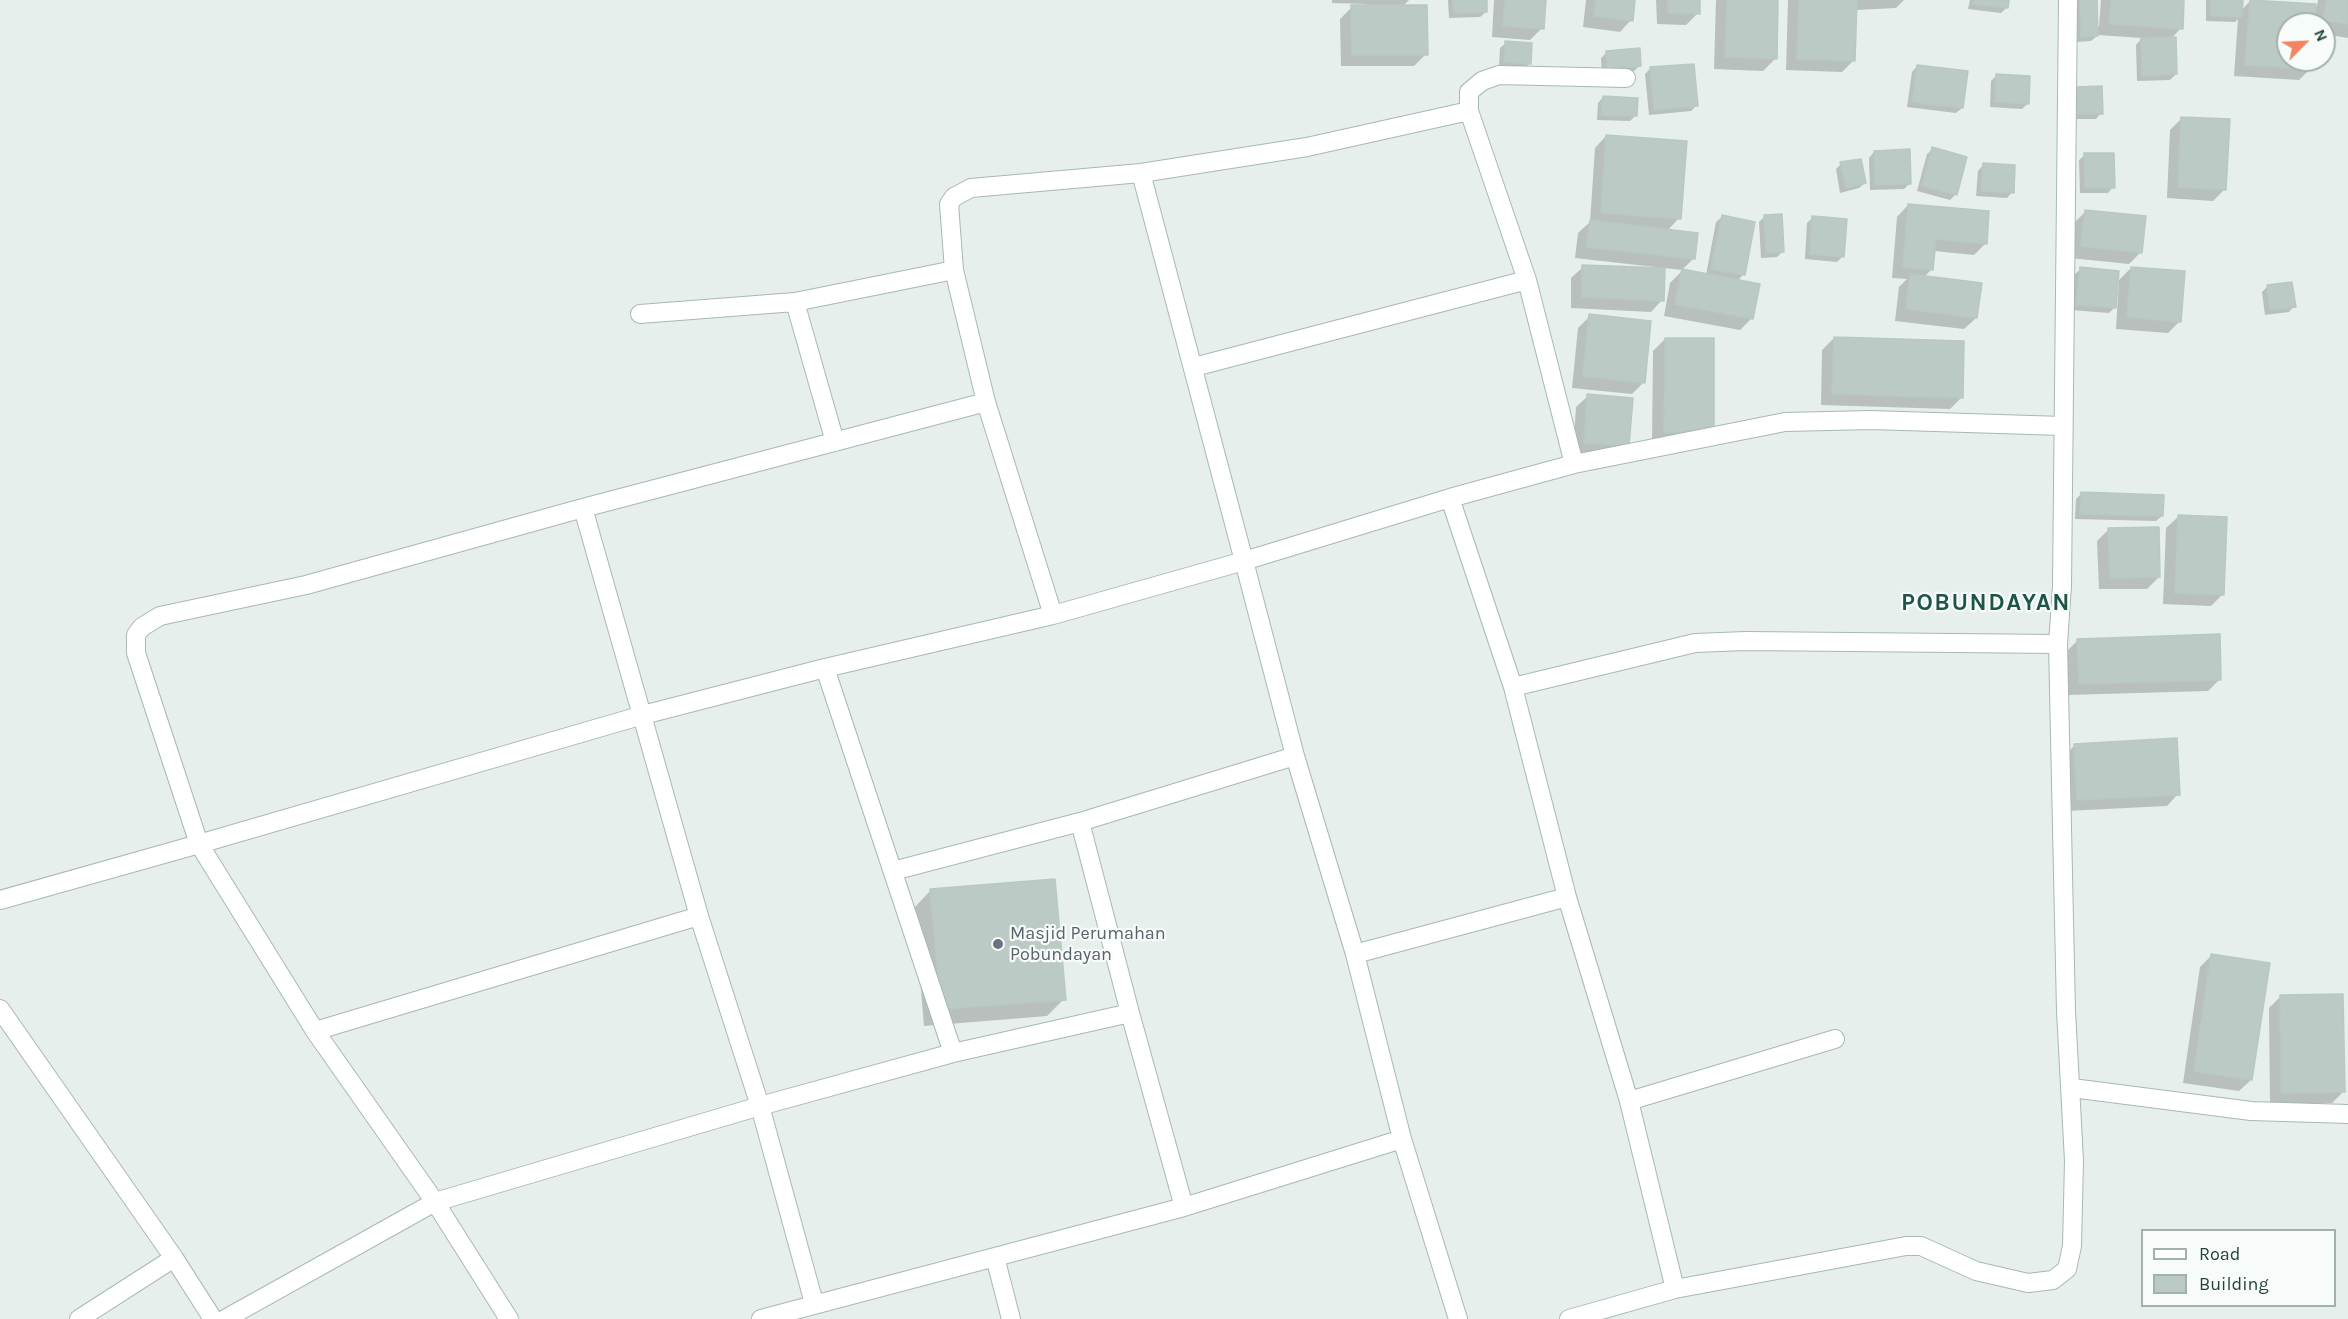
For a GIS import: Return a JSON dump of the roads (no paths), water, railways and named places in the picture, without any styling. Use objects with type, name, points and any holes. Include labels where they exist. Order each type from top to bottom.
[{"type":"street","points":[[1569,1319],[1675,1289],[1906,1246],[1921,1246],[1976,1271],[2028,1283],[2053,1280],[2067,1269],[2072,1246],[2074,1161],[2072,1088],[2066,1011],[2058,644],[2062,586],[2068,0]]},
{"type":"street","points":[[1574,464],[1527,280],[1469,111],[1469,92],[1482,81],[1499,75],[1626,78]]},
{"type":"street","points":[[1053,615],[986,402],[954,270],[949,204],[963,190],[1027,182],[1141,173],[1307,147],[1469,111]]},
{"type":"street","points":[[1141,173],[1194,367],[1294,756],[1355,954],[1402,1138],[1458,1319]]},
{"type":"street","points":[[640,314],[795,302],[954,270]]},
{"type":"street","points":[[1194,367],[1527,280]]},
{"type":"street","points":[[795,302],[834,442]]},
{"type":"street","points":[[509,1319],[435,1202],[315,1031],[199,844],[136,653],[136,635],[142,627],[160,616],[306,585],[583,508],[986,402]]},
{"type":"street","points":[[0,900],[643,715],[825,668],[1053,615],[1244,561],[1450,498],[1574,464],[1785,422],[1871,420],[2063,426]]},
{"type":"street","points":[[1450,498],[1513,687],[1567,897],[1629,1101],[1675,1289]]},
{"type":"street","points":[[583,508],[699,915],[760,1106],[814,1303]]},
{"type":"street","points":[[1513,687],[1695,643],[1746,641],[2058,644]]},
{"type":"street","points":[[825,668],[953,1053]]},
{"type":"street","points":[[893,872],[1080,822],[1294,756]]},
{"type":"street","points":[[1080,822],[1184,1207]]},
{"type":"street","points":[[1355,954],[1567,897]]},
{"type":"street","points":[[315,1031],[699,915]]},
{"type":"street","points":[[0,1009],[174,1258],[213,1319]]},
{"type":"street","points":[[225,1319],[435,1202],[760,1106],[953,1053],[1130,1013]]},
{"type":"street","points":[[1629,1101],[1835,1039]]},
{"type":"street","points":[[2072,1088],[2251,1111],[2348,1114]]},
{"type":"street","points":[[761,1319],[814,1303],[1184,1207],[1402,1138]]},
{"type":"street","points":[[995,1257],[1011,1319]]},
{"type":"street","points":[[79,1319],[174,1258]]},
{"type":"place","name":"Masjid Perumahan Pobundayan","points":[[998,944]]},
{"type":"district","name":"POBUNDAYAN","points":[[1986,603]]}]
